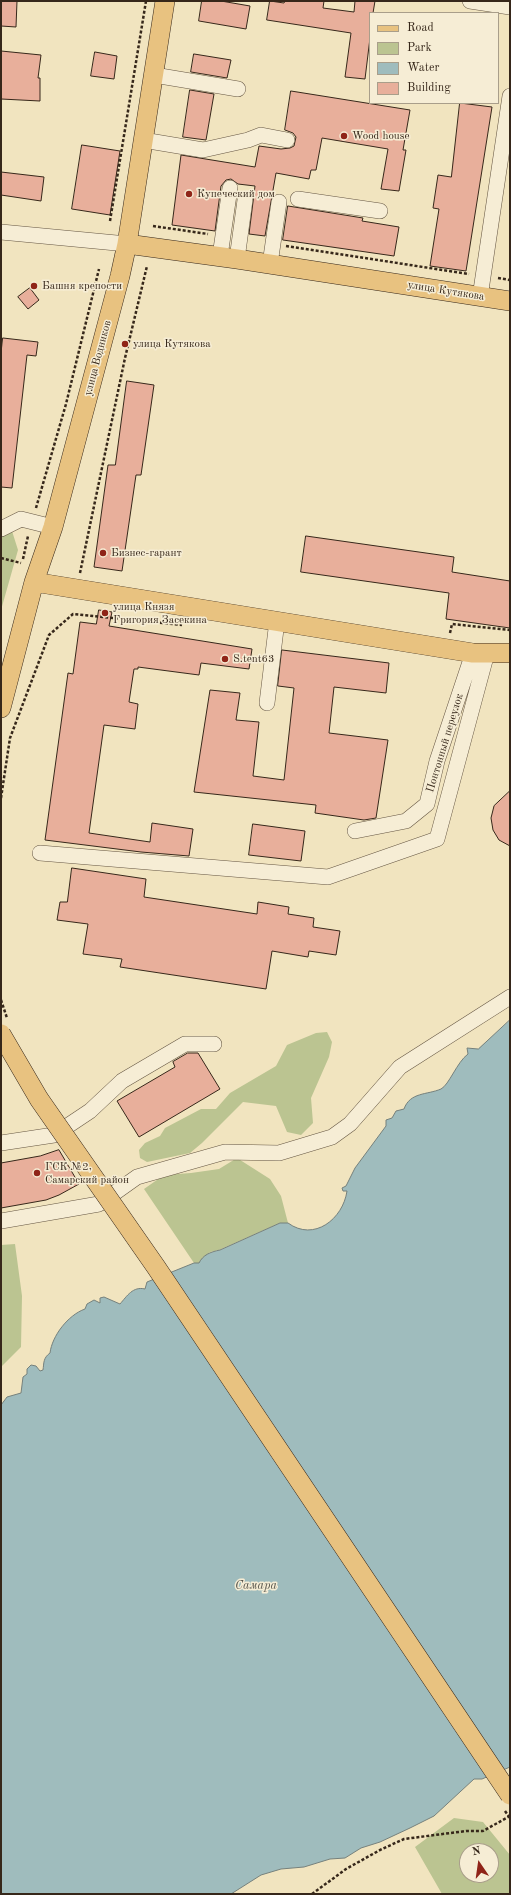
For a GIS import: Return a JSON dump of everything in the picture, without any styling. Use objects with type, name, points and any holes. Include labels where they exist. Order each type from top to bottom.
[{"type":"main road","name":"улица Водников","points":[[1,708],[34,582],[53,527],[127,244],[165,1]]},
{"type":"main road","name":"улица Кутякова","points":[[127,244],[270,264],[510,301]]},
{"type":"main road","points":[[34,582],[448,649],[480,653],[510,653]]},
{"type":"main road","points":[[1,1034],[39,1099],[160,1273],[510,1795]]},
{"type":"street","points":[[470,1],[510,7]]},
{"type":"street","points":[[154,75],[238,89]]},
{"type":"street","points":[[480,297],[510,96]]},
{"type":"street","points":[[143,140],[203,150],[248,140],[261,135],[287,140]]},
{"type":"street","points":[[229,258],[223,237],[230,188]]},
{"type":"street","points":[[298,198],[380,211]]},
{"type":"street","points":[[229,258],[245,200]]},
{"type":"street","points":[[270,264],[279,202]]},
{"type":"street","name":"улица Кутякова","points":[[1,236],[127,244]]},
{"type":"street","points":[[1,529],[21,519],[53,527]]},
{"type":"street","points":[[267,703],[277,622]]},
{"type":"street","points":[[40,853],[328,877],[437,839],[480,653]]},
{"type":"street","name":"Понтонный переулок","points":[[355,831],[406,820],[426,804],[437,761],[480,653]]},
{"type":"street","points":[[1,1221],[99,1204],[137,1177],[224,1152],[279,1153],[332,1137],[350,1124],[400,1067],[510,997]]},
{"type":"street","points":[[1,1143],[54,1135],[90,1111],[122,1081],[185,1044],[214,1044]]},
{"type":"path","points":[[110,221],[146,1]]},
{"type":"path","points":[[153,226],[223,237]]},
{"type":"path","points":[[273,244],[510,280]]},
{"type":"path","points":[[80,573],[125,358],[147,266]]},
{"type":"path","points":[[20,570],[32,522],[66,404],[99,269]]},
{"type":"path","points":[[1,558],[21,563]]},
{"type":"path","points":[[1,798],[10,738],[49,635],[73,614]]},
{"type":"path","points":[[448,649],[452,624],[510,630]]},
{"type":"path","points":[[312,1894],[346,1869],[404,1839],[466,1831],[483,1831],[510,1816]]},
{"type":"green space","points":[[1,531],[12,531],[18,550],[1,610]]},
{"type":"green space","points":[[327,1032],[332,1042],[329,1057],[311,1098],[313,1123],[301,1135],[287,1132],[276,1106],[243,1102],[190,1153],[147,1162],[140,1158],[139,1150],[145,1143],[160,1136],[165,1128],[201,1109],[216,1109],[230,1093],[276,1066],[287,1045],[316,1033]]},
{"type":"green space","points":[[237,1158],[270,1179],[281,1196],[288,1223],[280,1223],[219,1250],[210,1252],[199,1264],[194,1263],[144,1189],[164,1175],[219,1169]]},
{"type":"green space","points":[[15,1244],[22,1296],[21,1347],[1,1367],[1,1245]]},
{"type":"green space","points":[[454,1818],[483,1822],[510,1855],[510,1894],[442,1894],[415,1847]]},
{"type":"water","name":"Самара","points":[[510,1020],[510,1767],[482,1779],[474,1779],[434,1816],[380,1842],[361,1848],[345,1858],[330,1859],[304,1867],[281,1869],[261,1875],[231,1894],[1,1894],[1,1405],[7,1397],[21,1393],[23,1377],[27,1374],[27,1369],[31,1365],[36,1366],[40,1371],[43,1370],[45,1359],[50,1353],[51,1346],[57,1333],[67,1321],[85,1309],[87,1304],[94,1300],[100,1303],[100,1298],[104,1297],[120,1304],[134,1290],[141,1288],[145,1289],[147,1282],[194,1263],[199,1263],[210,1253],[280,1223],[288,1223],[298,1228],[308,1230],[317,1229],[326,1225],[340,1210],[347,1191],[343,1191],[342,1188],[346,1186],[355,1168],[386,1126],[386,1120],[392,1118],[396,1111],[404,1109],[410,1100],[415,1097],[444,1087],[460,1062],[468,1054],[467,1048],[478,1049]]},
{"type":"building","points":[[1,1],[17,1],[16,27],[1,26]]},
{"type":"building","points":[[202,1],[221,1],[250,6],[246,29],[199,21]]},
{"type":"building","points":[[270,1],[284,3],[285,1],[324,1],[323,8],[354,12],[355,1],[375,1],[373,12],[369,12],[369,46],[365,79],[345,77],[351,33],[267,20]]},
{"type":"building","points":[[1,51],[41,55],[38,78],[40,78],[40,101],[1,99]]},
{"type":"building","points":[[95,52],[117,56],[114,79],[91,76]]},
{"type":"building","points":[[194,54],[231,60],[227,78],[191,72]]},
{"type":"building","points":[[190,90],[214,94],[206,140],[183,137]]},
{"type":"building","points":[[291,91],[410,110],[403,150],[406,150],[399,191],[381,189],[388,149],[322,138],[316,170],[311,170],[309,179],[276,173],[265,236],[249,234],[255,186],[238,184],[231,179],[226,180],[221,186],[215,231],[172,225],[181,155],[255,167],[259,146],[281,149],[294,146],[296,137],[293,133],[285,130]]},
{"type":"building","points":[[460,104],[492,107],[466,271],[430,266],[439,209],[433,208],[438,175],[451,177]]},
{"type":"building","points":[[82,145],[120,151],[110,215],[72,209]]},
{"type":"building","points":[[1,172],[44,177],[41,201],[1,195]]},
{"type":"building","points":[[288,206],[363,218],[362,221],[399,227],[394,256],[283,240]]},
{"type":"building","points":[[30,288],[39,300],[28,309],[18,297]]},
{"type":"building","points":[[3,338],[38,342],[36,356],[27,355],[12,488],[1,487],[1,353]]},
{"type":"building","points":[[127,381],[154,385],[141,475],[136,475],[122,571],[94,567],[108,465],[115,465]]},
{"type":"building","points":[[306,536],[454,557],[452,572],[510,581],[510,628],[446,619],[449,593],[301,572]]},
{"type":"building","points":[[99,610],[112,612],[109,626],[252,649],[249,669],[201,663],[199,675],[138,667],[138,669],[134,669],[129,702],[138,704],[135,729],[104,725],[89,833],[150,842],[152,823],[193,829],[189,856],[141,852],[45,840],[68,673],[73,674],[80,622],[96,624]]},
{"type":"building","points":[[282,650],[389,663],[386,693],[334,687],[329,733],[388,740],[376,818],[364,820],[315,813],[316,805],[194,792],[210,690],[240,693],[236,720],[259,722],[253,776],[284,780],[294,688],[278,686]]},
{"type":"building","points":[[510,791],[510,846],[499,840],[493,830],[491,818],[494,806]]},
{"type":"building","points":[[253,824],[305,831],[301,861],[249,855]]},
{"type":"building","points":[[72,868],[146,879],[144,897],[257,914],[258,902],[289,907],[288,914],[314,918],[313,927],[340,931],[336,955],[309,951],[308,957],[272,951],[266,989],[120,967],[122,959],[83,954],[88,924],[57,920],[60,902],[67,902]]},
{"type":"building","points":[[188,1053],[198,1053],[220,1089],[139,1137],[117,1101],[175,1067],[173,1062]]},
{"type":"building","name":"ГСК №2, Самарский район","points":[[59,1150],[79,1184],[46,1200],[1,1208],[1,1163],[40,1156]]},
{"type":"place","name":"Wood house","points":[[344,136]]},
{"type":"place","name":"Купеческий дом","points":[[189,194]]},
{"type":"place","name":"Башня крепости","points":[[34,286]]},
{"type":"place","name":"улица Кутякова","points":[[125,344]]},
{"type":"place","name":"Бизнес-гарант","points":[[103,553]]},
{"type":"place","name":"улица Князя Григория Засекина","points":[[105,613]]},
{"type":"place","name":"S.tent63","points":[[225,659]]},
{"type":"place","name":"ГСК №2, Самарский район","points":[[37,1173]]}]
